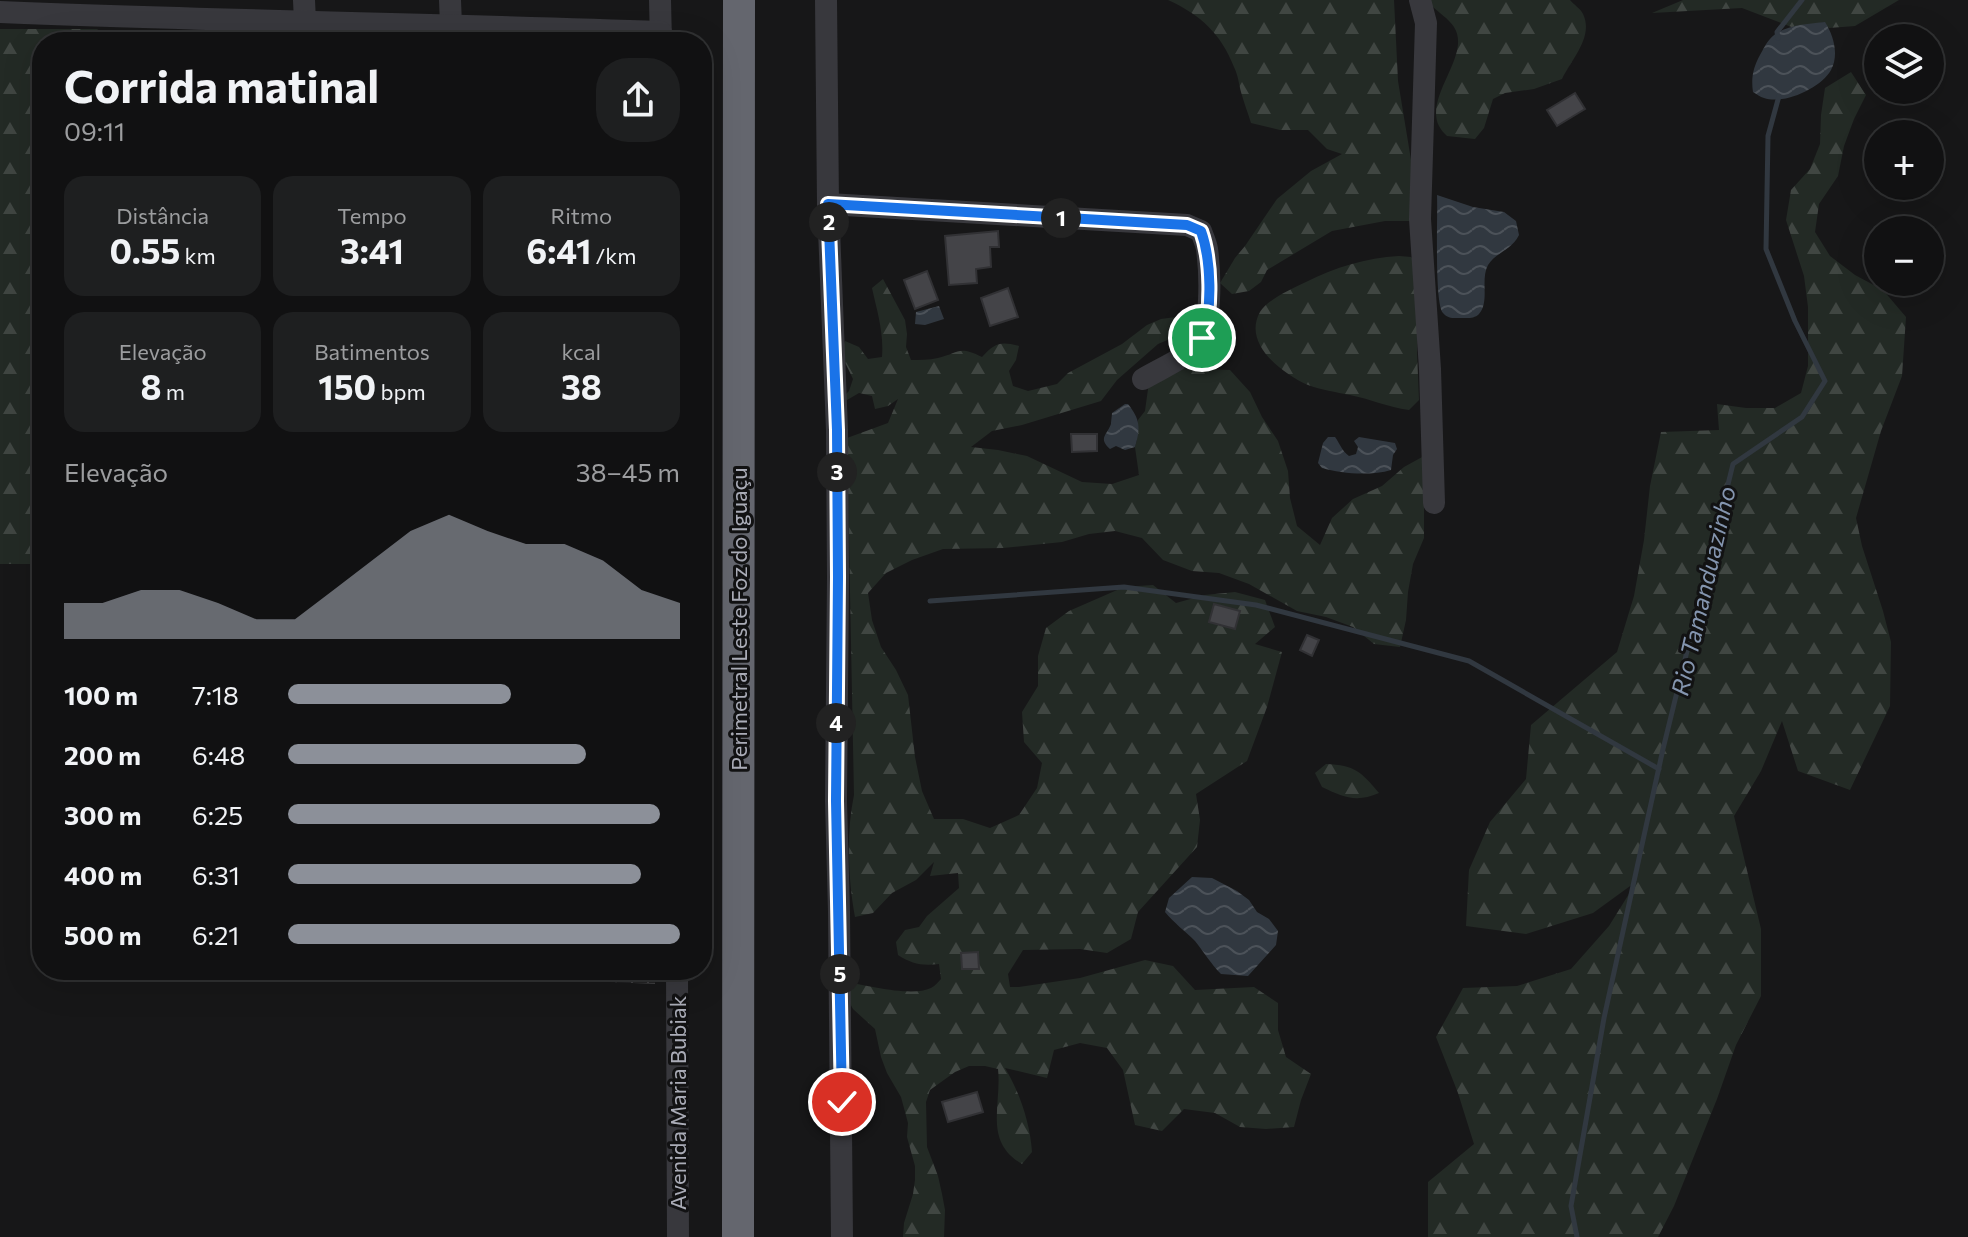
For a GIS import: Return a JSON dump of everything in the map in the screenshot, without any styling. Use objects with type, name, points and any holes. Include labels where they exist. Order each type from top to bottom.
[{"type":"highway","name":"Perimetral Leste Foz do Iguaçu","points":[[738,1237],[739,0]]},
{"type":"street","points":[[450,0],[451,25]]},
{"type":"street","points":[[660,0],[661,32]]},
{"type":"street","points":[[826,0],[828,204],[837,430],[836,801],[842,1237]]},
{"type":"street","points":[[1420,0],[1426,23],[1420,219],[1430,369],[1434,503]]},
{"type":"street","points":[[0,12],[162,9],[304,11],[451,25],[574,32]]},
{"type":"street","points":[[828,204],[1187,225],[1201,231],[1207,247],[1207,327],[1196,348],[1143,379]]},
{"type":"street","name":"Avenida Maria Bubiak","points":[[677,980],[678,1237]]},
{"type":"shaded area","points":[[565,980],[655,980],[655,984]]},
{"type":"green space","points":[[1168,0],[1394,0],[1398,81],[1412,166],[1413,221],[1385,221],[1332,231],[1267,270],[1261,282],[1249,291],[1232,294],[1220,283],[1277,199],[1311,171],[1342,154],[1327,149],[1308,130],[1280,130],[1251,123],[1236,73],[1223,45],[1200,19]]},
{"type":"green space","points":[[1431,0],[1570,0],[1583,14],[1586,23],[1584,40],[1562,79],[1534,89],[1505,93],[1493,99],[1484,128],[1475,139],[1447,136],[1439,126],[1436,114],[1458,38],[1454,27],[1431,5]]},
{"type":"green space","points":[[1683,0],[1899,0],[1855,26],[1829,28],[1824,22],[1794,28],[1742,8],[1652,13]]},
{"type":"green space","points":[[0,29],[97,29],[101,32],[32,32],[32,564],[0,564]]},
{"type":"green space","points":[[1851,72],[1864,92],[1864,99],[1844,146],[1838,176],[1819,204],[1815,232],[1830,256],[1864,280],[1864,296],[1888,296],[1906,317],[1902,376],[1881,431],[1856,518],[1891,642],[1890,706],[1850,790],[1798,771],[1782,721],[1761,771],[1734,816],[1761,929],[1761,996],[1736,1045],[1674,1206],[1658,1237],[1428,1237],[1428,1182],[1474,1144],[1436,1037],[1463,988],[1517,986],[1571,969],[1609,926],[1637,881],[1593,913],[1526,934],[1466,926],[1469,870],[1490,822],[1526,779],[1531,725],[1617,652],[1634,596],[1661,432],[1719,430],[1717,404],[1775,408],[1801,393],[1808,366],[1808,307],[1804,276],[1786,220],[1791,190],[1810,169],[1820,144],[1825,88]]},
{"type":"green space","points":[[1399,256],[1411,257],[1420,267],[1419,400],[1409,410],[1308,385],[1277,366],[1268,356],[1256,335],[1256,324],[1260,312],[1274,299],[1339,268]]},
{"type":"green space","points":[[883,279],[905,320],[906,347],[911,360],[935,359],[959,351],[982,357],[998,344],[1019,346],[1016,360],[1009,371],[1013,386],[1028,391],[1057,384],[1068,373],[1122,344],[1147,325],[1176,317],[1184,333],[1158,344],[1117,380],[1101,401],[992,431],[971,447],[1027,456],[1082,482],[1112,484],[1139,475],[1135,447],[1138,420],[1145,411],[1149,382],[1173,368],[1230,370],[1250,392],[1278,441],[1288,471],[1297,526],[1320,545],[1332,518],[1353,499],[1382,486],[1404,467],[1424,456],[1424,538],[1413,564],[1400,647],[1374,644],[1353,627],[1297,611],[1249,584],[1219,573],[1192,571],[1163,560],[1142,538],[1115,531],[1062,542],[1003,548],[943,549],[886,573],[868,593],[872,620],[881,647],[908,695],[922,791],[934,819],[963,819],[990,828],[1019,815],[1037,788],[1042,763],[1024,742],[1022,712],[1038,686],[1038,656],[1046,628],[1069,611],[1124,587],[1153,585],[1176,603],[1205,595],[1235,592],[1265,600],[1275,627],[1255,644],[1282,652],[1267,707],[1247,761],[1196,794],[1200,820],[1197,847],[1138,912],[1131,939],[1107,953],[1080,949],[1023,950],[1008,974],[1010,987],[1019,987],[1080,978],[1145,960],[1173,966],[1195,990],[1254,987],[1278,1003],[1278,1030],[1286,1057],[1311,1074],[1294,1127],[1240,1127],[1215,1113],[1184,1109],[1162,1131],[1135,1125],[1123,1070],[1107,1048],[1080,1043],[1054,1050],[1047,1078],[1005,1068],[1020,1098],[1029,1130],[1032,1152],[1022,1164],[1002,1145],[998,1133],[998,1069],[969,1066],[930,1090],[926,1102],[927,1147],[942,1194],[944,1237],[903,1237],[915,1180],[915,1166],[907,1137],[908,1123],[901,1097],[881,1057],[875,1029],[853,1009],[846,996],[848,982],[902,991],[923,990],[935,985],[941,979],[939,964],[917,964],[903,958],[898,955],[896,942],[905,930],[919,927],[959,888],[958,873],[930,876],[934,862],[916,880],[892,893],[873,913],[855,917],[849,856],[854,795],[847,438],[888,423],[898,399],[888,406],[875,409],[872,396],[859,393],[847,400],[844,396],[853,379],[841,354],[845,341],[859,347],[868,359],[882,357],[881,330],[872,288]]},
{"type":"green space","points":[[1326,764],[1357,771],[1379,793],[1350,798],[1322,787],[1315,773]]},
{"type":"water","points":[[1825,22],[1835,52],[1826,77],[1811,89],[1782,99],[1772,100],[1753,92],[1754,69],[1775,34],[1788,28]]},
{"type":"water","points":[[1437,195],[1473,207],[1504,212],[1516,221],[1519,235],[1488,265],[1484,303],[1479,314],[1473,317],[1449,317],[1440,306]]},
{"type":"water","points":[[939,306],[944,319],[925,325],[915,324],[916,312]]},
{"type":"water","points":[[1125,404],[1137,419],[1135,447],[1125,450],[1116,446],[1110,449],[1104,436],[1111,424],[1112,413]]},
{"type":"water","points":[[1328,437],[1335,437],[1349,456],[1356,454],[1358,447],[1354,441],[1359,437],[1395,443],[1397,449],[1391,470],[1356,474],[1322,468],[1318,463],[1323,443]]},
{"type":"water","points":[[1192,877],[1212,878],[1237,891],[1278,931],[1276,945],[1248,976],[1221,974],[1195,941],[1165,912],[1169,898]]},
{"type":"building","points":[[1575,93],[1585,109],[1557,126],[1547,110]]},
{"type":"building","points":[[998,231],[999,247],[990,247],[991,267],[976,269],[977,283],[949,285],[945,236]]},
{"type":"building","points":[[927,271],[938,300],[915,309],[904,280]]},
{"type":"building","points":[[1008,288],[1018,317],[990,326],[981,298]]},
{"type":"building","points":[[1071,434],[1097,434],[1097,451],[1072,452]]},
{"type":"building","points":[[1214,604],[1240,611],[1235,629],[1209,622]]},
{"type":"building","points":[[1307,635],[1319,640],[1312,656],[1300,650]]},
{"type":"building","points":[[978,952],[979,969],[962,969],[961,953]]},
{"type":"building","points":[[977,1092],[983,1112],[948,1122],[942,1102]]},
{"type":"waterway","name":"Rio Tamanduazinho","points":[[1778,38],[1777,32],[1802,0]]},
{"type":"waterway","name":"Rio Tamanduazinho","points":[[1577,1237],[1571,1206],[1604,1018],[1663,749],[1733,464],[1802,417],[1825,381],[1795,321],[1766,249],[1768,136],[1779,96]]},
{"type":"waterway","points":[[930,601],[1124,587],[1256,605],[1469,661],[1659,769]]},
{"type":"route","points":[[842,1102],[836,801],[837,430],[828,204],[1187,225],[1201,231],[1207,247],[1207,327],[1202,338]]}]
